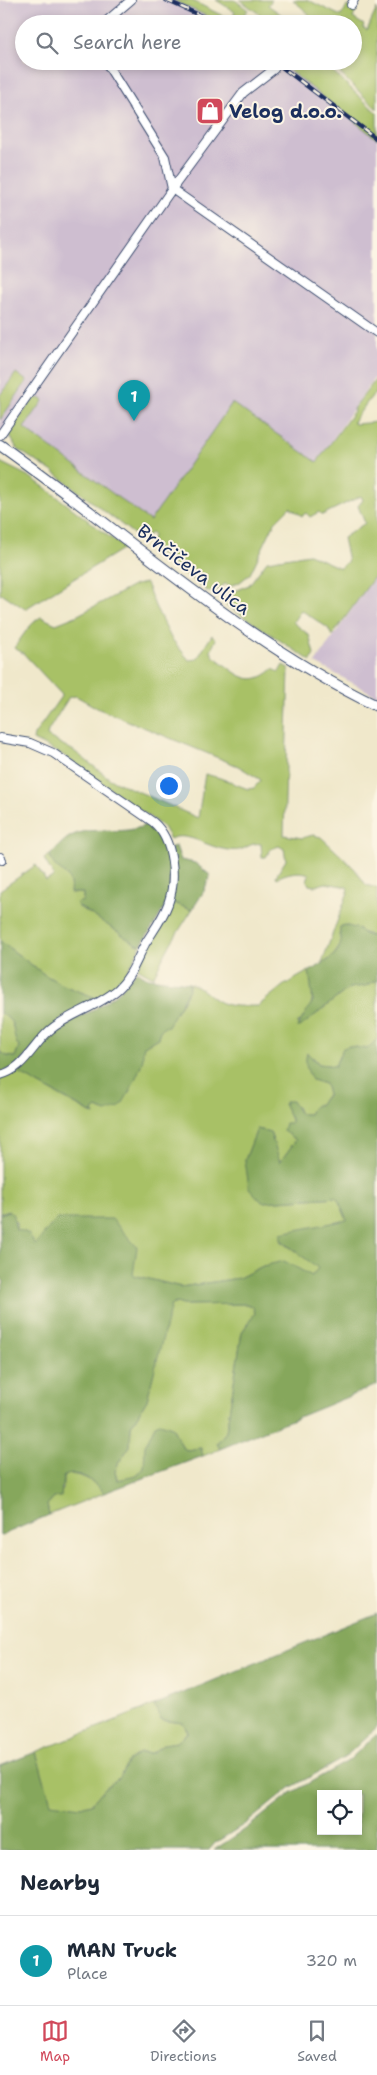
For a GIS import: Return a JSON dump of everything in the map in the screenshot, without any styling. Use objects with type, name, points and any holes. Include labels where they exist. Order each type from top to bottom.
[{"type":"street","points":[[114,15],[131,0]]},
{"type":"street","points":[[111,70],[165,157],[172,189],[377,333]]},
{"type":"street","points":[[0,434],[172,189],[243,94],[273,70]]},
{"type":"street","name":"Brnčičeva ulica","points":[[0,445],[245,629],[310,671],[377,706]]},
{"type":"street","points":[[0,738],[30,743],[53,753],[153,822],[164,834],[167,841],[172,874],[168,904],[134,968],[120,987],[105,999],[57,1025],[14,1070],[0,1075]]},
{"type":"shaded area","points":[[0,0],[176,0],[210,15],[15,15],[15,70],[291,70],[377,136],[377,374],[317,462],[232,403],[150,521],[0,433]]},
{"type":"shaded area","points":[[377,573],[377,696],[315,663]]},
{"type":"green space","points":[[172,0],[191,0],[221,15],[204,15]]},
{"type":"green space","points":[[216,0],[235,0],[248,10],[244,15],[234,15],[235,12]]},
{"type":"green space","points":[[240,0],[272,0],[268,5],[282,15],[261,15]]},
{"type":"green space","points":[[293,0],[308,0],[339,15],[308,15]]},
{"type":"green space","points":[[347,6],[356,11],[354,15],[342,15]]},
{"type":"green space","points":[[377,8],[377,109],[336,70],[362,70],[362,24],[364,25],[363,28],[367,30]]},
{"type":"green space","points":[[289,70],[332,70],[377,113],[377,139]]},
{"type":"green space","points":[[16,373],[27,381],[0,420],[0,395]]},
{"type":"green space","points":[[377,378],[377,392],[353,422],[355,424],[377,422],[377,573],[332,636],[328,628],[301,610],[293,622],[309,635],[314,654],[311,661],[225,604],[222,598],[225,599],[229,593],[249,585],[267,561],[309,554],[340,568],[348,561],[343,538],[365,523],[358,506],[363,500],[361,496],[322,515],[319,512],[310,517],[306,513],[302,516],[290,507],[275,522],[250,574],[240,582],[230,586],[225,584],[213,593],[207,591],[152,547],[153,535],[151,533],[143,539],[139,538],[53,472],[17,449],[10,436],[12,428],[34,398],[44,400],[24,428],[150,521],[232,403],[317,462],[354,411],[353,409]]},
{"type":"green space","points":[[0,462],[30,477],[124,548],[25,609],[3,594],[0,595]]},
{"type":"green space","points":[[146,583],[171,638],[189,660],[197,659],[212,635],[216,639],[211,651],[213,656],[235,673],[249,679],[264,675],[273,669],[279,672],[283,665],[289,668],[284,835],[302,838],[313,835],[321,837],[355,869],[366,885],[377,888],[377,938],[344,925],[340,927],[340,946],[333,956],[321,965],[348,892],[347,887],[326,883],[314,886],[309,885],[307,881],[309,874],[301,872],[288,873],[277,878],[276,876],[286,860],[284,849],[279,846],[271,849],[266,857],[262,857],[261,844],[233,850],[216,847],[189,838],[176,837],[170,839],[163,827],[147,815],[63,755],[33,740],[34,735],[62,695],[23,653],[14,648],[30,627],[41,617],[56,624],[76,616],[135,585]],"holes":[[[76,696],[99,709],[238,766],[261,780],[254,788],[248,789],[205,774],[198,818],[110,779],[74,751],[47,736],[48,731],[69,697]]]},
{"type":"green space","points":[[149,823],[157,830],[167,850],[170,884],[163,910],[141,945],[136,944],[77,905],[77,903],[83,901],[83,893],[70,893],[69,880],[55,866],[50,855],[67,839],[82,832],[130,830]]},
{"type":"green space","points":[[176,846],[181,860],[195,863],[210,875],[204,891],[192,910],[171,902],[171,847]]},
{"type":"green space","points":[[50,855],[55,866],[69,880],[70,893],[83,893],[83,901],[77,906],[141,945],[124,975],[114,987],[99,999],[65,986],[45,975],[0,941],[0,890],[36,865],[46,881],[54,876],[44,859]]},
{"type":"green space","points":[[171,902],[192,910],[171,943],[153,977],[137,968]]},
{"type":"green space","points":[[344,925],[359,929],[364,934],[377,938],[377,980],[366,986],[349,988],[300,1027],[297,1027],[313,1001],[309,971],[330,959],[338,949],[341,938],[340,927]]},
{"type":"green space","points":[[0,941],[45,975],[65,986],[99,999],[64,1017],[16,1066],[0,1073],[0,1052],[7,1056],[15,1057],[19,1047],[15,1040],[11,1022],[0,1012]]},
{"type":"green space","points":[[136,971],[148,978],[189,983],[189,989],[168,1026],[161,1030],[158,1038],[144,1046],[140,1068],[130,1091],[120,1107],[106,1112],[97,1108],[93,1111],[95,1115],[17,1072],[50,1033],[67,1022],[92,1011],[119,992]]},
{"type":"green space","points":[[309,971],[312,1000],[308,1012],[297,1024],[300,1027],[349,988],[366,986],[377,980],[377,1039],[367,1049],[349,1046],[339,1056],[335,1066],[319,1064],[313,1057],[312,1080],[325,1084],[328,1093],[320,1104],[313,1107],[309,1114],[300,1114],[297,1107],[284,1104],[291,1120],[296,1140],[280,1162],[270,1132],[257,1129],[245,1160],[262,1202],[337,1197],[348,1220],[281,1241],[319,1268],[312,1276],[263,1266],[239,1278],[181,1287],[133,1275],[34,1245],[16,1230],[16,1222],[2,1212],[0,1214],[0,1078],[17,1072],[94,1115],[93,1111],[97,1108],[103,1111],[142,1052],[144,1046],[158,1038],[164,1025],[184,999],[189,983],[200,988],[221,1003],[236,1006],[258,1006],[284,985]]},
{"type":"green space","points":[[0,1012],[11,1022],[15,1039],[19,1046],[15,1057],[7,1056],[0,1052]]},
{"type":"green space","points":[[377,1039],[377,1385],[220,1449],[217,1443],[226,1432],[242,1332],[255,1313],[253,1307],[247,1304],[183,1305],[177,1303],[171,1305],[147,1400],[131,1426],[130,1446],[115,1471],[117,1480],[137,1476],[144,1468],[145,1446],[155,1425],[160,1423],[172,1427],[183,1448],[187,1450],[201,1448],[203,1456],[104,1493],[80,1475],[74,1474],[63,1477],[61,1497],[54,1497],[47,1505],[49,1515],[0,1536],[0,1292],[4,1282],[1,1278],[0,1270],[0,1214],[9,1211],[13,1214],[16,1230],[28,1234],[35,1245],[56,1219],[112,1219],[137,1247],[133,1275],[181,1287],[239,1278],[263,1266],[284,1261],[312,1276],[318,1268],[281,1240],[281,1233],[347,1220],[337,1197],[262,1202],[249,1188],[245,1160],[257,1129],[270,1132],[280,1162],[296,1140],[283,1131],[285,1123],[291,1123],[284,1105],[286,1101],[292,1101],[300,1114],[309,1114],[313,1107],[320,1104],[328,1094],[325,1084],[312,1080],[306,1067],[307,1053],[319,1064],[335,1066],[343,1048],[349,1046],[367,1049]]},
{"type":"green space","points":[[177,1303],[183,1305],[247,1304],[253,1306],[255,1313],[242,1332],[226,1432],[217,1443],[220,1449],[203,1456],[200,1448],[187,1450],[183,1448],[172,1427],[163,1425],[144,1468],[137,1476],[118,1481],[115,1471],[130,1446],[131,1426],[147,1400],[169,1309],[171,1305]]},
{"type":"green space","points":[[68,1474],[88,1479],[104,1493],[49,1515],[47,1505],[63,1490],[63,1477]]},
{"type":"green space","points":[[377,1613],[377,1727],[344,1758],[290,1788],[248,1822],[215,1843],[209,1850],[0,1850],[0,1766],[36,1752],[51,1803],[81,1807],[91,1804],[105,1788],[120,1777],[128,1761],[140,1753],[152,1753],[164,1744],[177,1742],[188,1732],[183,1723],[161,1720],[154,1705]]},
{"type":"green space","points":[[154,1705],[161,1720],[183,1723],[188,1731],[177,1742],[164,1744],[152,1753],[140,1753],[128,1761],[120,1777],[105,1788],[91,1804],[81,1807],[51,1804],[36,1752]]},
{"type":"green space","points":[[377,1734],[377,1850],[214,1850],[247,1828],[291,1793],[348,1761]]},
{"type":"railway","points":[[166,0],[199,15]]},
{"type":"railway","points":[[286,70],[377,139]]},
{"type":"place","name":"Velog d.o.o.","points":[[210,111]]},
{"type":"place","name":"MAN Truck","points":[[134,421]]}]
